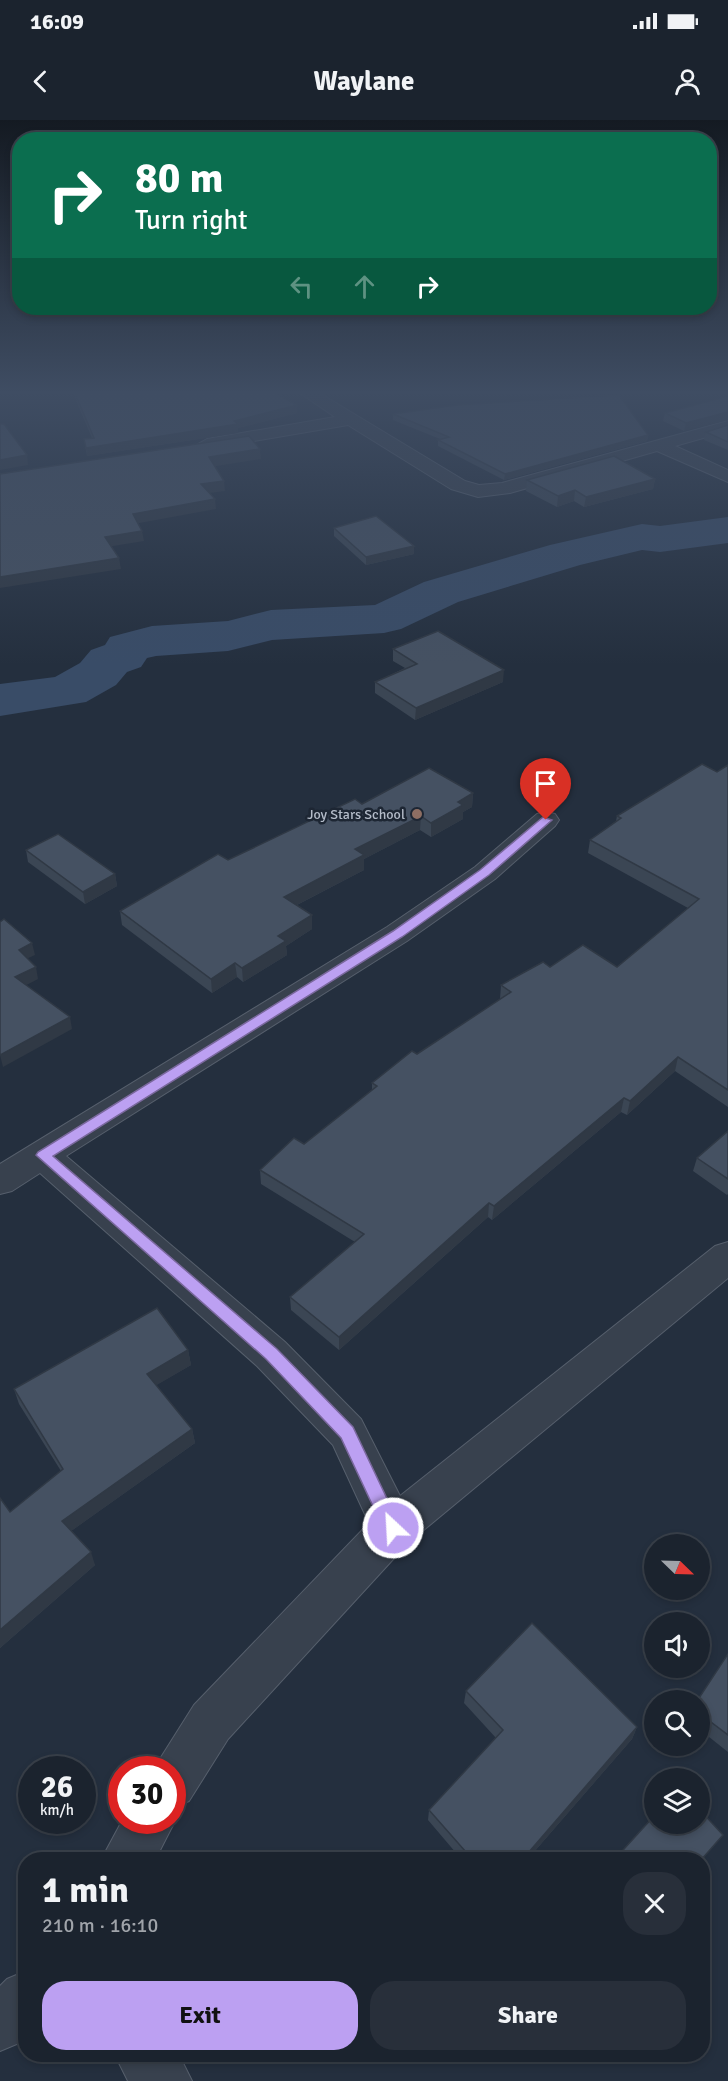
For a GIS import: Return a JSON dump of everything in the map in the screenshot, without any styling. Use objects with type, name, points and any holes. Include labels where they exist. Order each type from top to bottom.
[{"type":"street","points":[[454,483],[478,491],[503,489],[527,483]]},
{"type":"street","points":[[0,1182],[397,934],[484,873],[546,820]]},
{"type":"street","points":[[43,1155],[271,1354],[347,1432],[393,1528]]},
{"type":"street","points":[[186,1762],[211,1722],[393,1528],[728,1257]]},
{"type":"street","points":[[131,1852],[142,1834]]},
{"type":"street","points":[[0,2024],[18,2006]]},
{"type":"street","points":[[149,2062],[164,2081]]},
{"type":"building","points":[[0,483],[212,483],[201,484],[215,499],[133,514],[142,531],[105,537],[119,558],[0,577]]},
{"type":"building","points":[[532,483],[642,483],[586,497],[575,490],[558,496]]},
{"type":"building","points":[[376,516],[414,546],[366,557],[334,528]]},
{"type":"building","points":[[438,631],[504,670],[416,708],[375,682],[417,664],[393,649]]},
{"type":"building","points":[[702,764],[717,772],[728,765],[728,1090],[678,1057],[630,1101],[624,1098],[494,1206],[489,1203],[339,1337],[290,1297],[364,1234],[260,1170],[294,1138],[304,1144],[377,1086],[372,1083],[412,1051],[417,1054],[511,992],[501,985],[543,962],[550,967],[583,945],[617,967],[699,899],[590,840],[621,818],[617,816]]},
{"type":"building","points":[[429,768],[473,793],[458,802],[463,805],[431,823],[421,816],[355,849],[364,855],[284,897],[312,915],[278,936],[286,941],[242,968],[235,963],[211,979],[120,911],[218,854],[228,860],[355,799],[362,804]]},
{"type":"building","points":[[58,834],[115,874],[83,892],[26,850]]},
{"type":"building","points":[[4,919],[32,943],[19,950],[36,967],[15,977],[70,1017],[0,1055],[0,922]]},
{"type":"building","points":[[728,1131],[728,1179],[697,1158]]},
{"type":"building","points":[[157,1308],[188,1350],[147,1374],[192,1429],[62,1521],[91,1552],[0,1630],[0,1498],[10,1512],[63,1469],[14,1389]]},
{"type":"building","points":[[532,1623],[637,1727],[529,1852],[466,1852],[429,1810],[503,1730],[466,1691]]},
{"type":"building","points":[[728,1654],[728,1735],[710,1721],[710,1690],[704,1690]]},
{"type":"building","points":[[710,1821],[723,1835],[708,1852],[621,1852],[644,1827],[644,1834],[710,1834]]},
{"type":"waterway","points":[[0,700],[68,691],[98,674],[109,661],[123,656],[128,648],[152,641],[228,636],[271,625],[384,619],[441,592],[566,555],[642,537],[660,539],[728,530]]},
{"type":"place","name":"Joy Stars School","points":[[417,814]]},
{"type":"route","points":[[393,1528],[347,1432],[271,1354],[43,1155],[397,934],[484,873],[546,820]]}]
